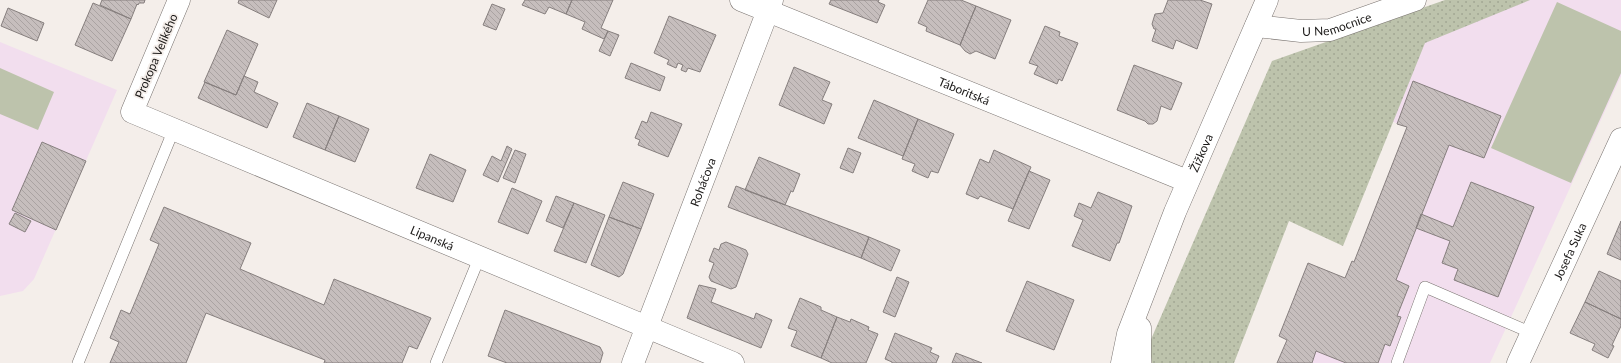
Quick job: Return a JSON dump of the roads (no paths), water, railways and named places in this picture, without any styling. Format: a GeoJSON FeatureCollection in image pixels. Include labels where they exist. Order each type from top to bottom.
{"type":"FeatureCollection","features":[{"type":"Feature","properties":{"kind":"street","name":"Prokopa Velikého"},"geometry":{"type":"LineString","coordinates":[[132,112],[179,0]]}},
{"type":"Feature","properties":{"kind":"street","name":"Táboritská"},"geometry":{"type":"LineString","coordinates":[[741,0],[770,6],[1187,181]]}},
{"type":"Feature","properties":{"kind":"street","name":"Žižkova"},"geometry":{"type":"LineString","coordinates":[[1122,363],[1128,334],[1187,181],[1267,0]]}},
{"type":"Feature","properties":{"kind":"street","name":"U Nemocnice"},"geometry":{"type":"LineString","coordinates":[[1256,26],[1301,31],[1330,30],[1415,0]]}},
{"type":"Feature","properties":{"kind":"street","name":"Roháčova"},"geometry":{"type":"LineString","coordinates":[[633,363],[770,6]]}},
{"type":"Feature","properties":{"kind":"street","name":"Lipanská"},"geometry":{"type":"LineString","coordinates":[[132,112],[480,256],[733,363]]}},
{"type":"Feature","properties":{"kind":"street","name":"Josefa Suka"},"geometry":{"type":"LineString","coordinates":[[1518,363],[1615,167],[1621,139]]}},
{"type":"Feature","properties":{"kind":"street","name":"Žižkova"},"geometry":{"type":"LineString","coordinates":[[1138,307],[1140,363]]}},
{"type":"Feature","properties":{"kind":"lane"},"geometry":{"type":"LineString","coordinates":[[78,363],[174,129]]}},
{"type":"Feature","properties":{"kind":"lane"},"geometry":{"type":"LineString","coordinates":[[436,363],[480,256]]}},
{"type":"Feature","properties":{"kind":"lane"},"geometry":{"type":"LineString","coordinates":[[1397,363],[1425,287],[1532,333]]}}]}
